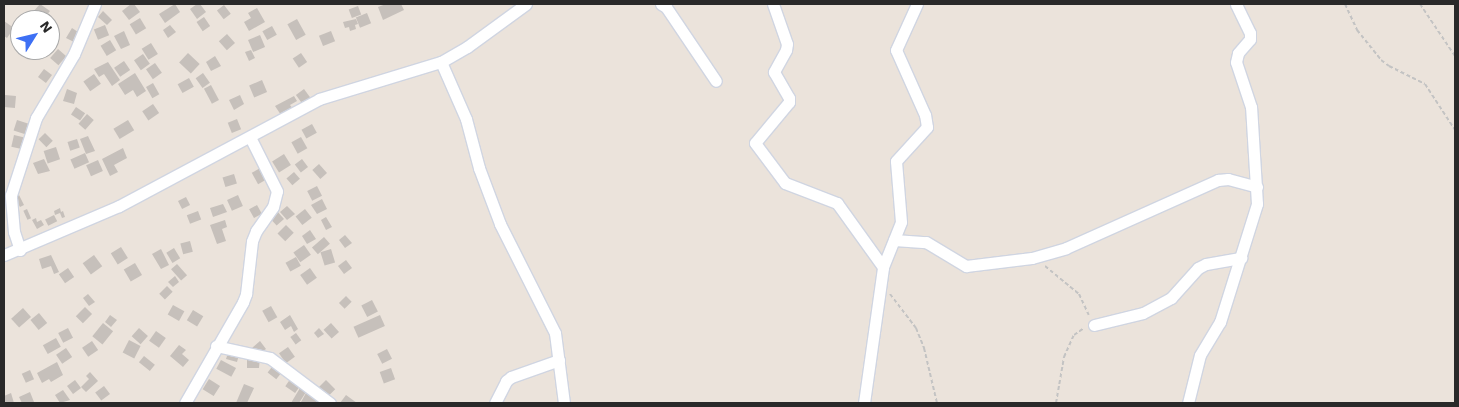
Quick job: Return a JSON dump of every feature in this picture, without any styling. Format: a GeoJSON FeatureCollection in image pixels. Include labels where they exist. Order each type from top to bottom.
{"type":"FeatureCollection","features":[{"type":"Feature","properties":{"kind":"street"},"geometry":{"type":"LineString","coordinates":[[20,250],[14,232],[11,195],[36,118],[74,54],[95,4]]}},
{"type":"Feature","properties":{"kind":"street"},"geometry":{"type":"LineString","coordinates":[[508,4],[510,16]]}},
{"type":"Feature","properties":{"kind":"street"},"geometry":{"type":"LineString","coordinates":[[4,255],[20,250],[119,206],[334,93],[441,62],[467,47],[526,4]]}},
{"type":"Feature","properties":{"kind":"street"},"geometry":{"type":"LineString","coordinates":[[660,4],[666,7],[716,81]]}},
{"type":"Feature","properties":{"kind":"street"},"geometry":{"type":"LineString","coordinates":[[773,4],[787,44],[786,50],[774,72],[789,102],[755,143],[785,183],[837,203],[883,268]]}},
{"type":"Feature","properties":{"kind":"street"},"geometry":{"type":"LineString","coordinates":[[864,403],[883,268],[901,222],[896,160],[927,127],[925,115],[896,50],[917,4]]}},
{"type":"Feature","properties":{"kind":"street"},"geometry":{"type":"LineString","coordinates":[[1188,403],[1200,355],[1220,322],[1256,214],[1257,187],[1250,107],[1236,62],[1238,53],[1250,39],[1250,33],[1236,4]]}},
{"type":"Feature","properties":{"kind":"street"},"geometry":{"type":"LineString","coordinates":[[441,62],[466,119],[479,168],[500,224],[555,333],[564,403]]}},
{"type":"Feature","properties":{"kind":"street"},"geometry":{"type":"LineString","coordinates":[[185,403],[216,346],[243,302],[246,294],[252,241],[256,231],[273,207],[277,191],[250,136]]}},
{"type":"Feature","properties":{"kind":"street"},"geometry":{"type":"LineString","coordinates":[[894,240],[926,242],[966,266],[1032,258],[1066,248],[1218,180],[1228,179],[1257,187]]}},
{"type":"Feature","properties":{"kind":"street"},"geometry":{"type":"LineString","coordinates":[[1094,325],[1143,313],[1171,298],[1198,268],[1206,264],[1241,258]]}},
{"type":"Feature","properties":{"kind":"street"},"geometry":{"type":"LineString","coordinates":[[216,346],[270,358],[330,403]]}},
{"type":"Feature","properties":{"kind":"street"},"geometry":{"type":"LineString","coordinates":[[495,403],[506,381],[511,377],[559,360]]}},
{"type":"Feature","properties":{"kind":"path"},"geometry":{"type":"LineString","coordinates":[[1345,4],[1357,30],[1381,60],[1425,84],[1455,130]]}},
{"type":"Feature","properties":{"kind":"path"},"geometry":{"type":"LineString","coordinates":[[1420,4],[1455,56]]}},
{"type":"Feature","properties":{"kind":"path"},"geometry":{"type":"LineString","coordinates":[[1032,258],[1056,274],[1080,294],[1094,325],[1081,329],[1074,335],[1064,357],[1056,403]]}},
{"type":"Feature","properties":{"kind":"path"},"geometry":{"type":"LineString","coordinates":[[881,282],[916,328],[924,348],[937,403]]}},
{"type":"Feature","properties":{"kind":"building"},"geometry":{"type":"Polygon","coordinates":[[[40,4],[49,10],[35,10],[40,4]]]}},
{"type":"Feature","properties":{"kind":"building"},"geometry":{"type":"Polygon","coordinates":[[[131,4],[134,4],[140,12],[129,20],[122,11],[131,4]]]}},
{"type":"Feature","properties":{"kind":"building"},"geometry":{"type":"Polygon","coordinates":[[[175,4],[180,12],[165,23],[159,14],[175,4]]]}},
{"type":"Feature","properties":{"kind":"building"},"geometry":{"type":"Polygon","coordinates":[[[200,4],[206,12],[197,19],[190,9],[200,4]]]}},
{"type":"Feature","properties":{"kind":"building"},"geometry":{"type":"Polygon","coordinates":[[[386,4],[401,4],[404,10],[383,20],[378,7],[386,4]]]}},
{"type":"Feature","properties":{"kind":"building"},"geometry":{"type":"Polygon","coordinates":[[[224,5],[231,14],[224,19],[217,11],[224,5]]]}},
{"type":"Feature","properties":{"kind":"building"},"geometry":{"type":"Polygon","coordinates":[[[358,6],[361,14],[352,18],[349,10],[358,6]]]}},
{"type":"Feature","properties":{"kind":"building"},"geometry":{"type":"Polygon","coordinates":[[[257,8],[265,22],[249,31],[244,22],[251,18],[248,13],[257,8]]]}},
{"type":"Feature","properties":{"kind":"building"},"geometry":{"type":"Polygon","coordinates":[[[103,11],[112,20],[107,25],[98,17],[103,11]]]}},
{"type":"Feature","properties":{"kind":"building"},"geometry":{"type":"Polygon","coordinates":[[[367,13],[371,23],[360,28],[356,17],[367,13]]]}},
{"type":"Feature","properties":{"kind":"building"},"geometry":{"type":"Polygon","coordinates":[[[204,17],[210,26],[203,31],[197,22],[204,17]]]}},
{"type":"Feature","properties":{"kind":"building"},"geometry":{"type":"Polygon","coordinates":[[[140,18],[146,28],[136,34],[130,24],[140,18]]]}},
{"type":"Feature","properties":{"kind":"building"},"geometry":{"type":"Polygon","coordinates":[[[297,19],[306,35],[296,40],[287,24],[297,19]]]}},
{"type":"Feature","properties":{"kind":"building"},"geometry":{"type":"Polygon","coordinates":[[[356,19],[358,24],[355,25],[356,29],[350,31],[349,27],[345,28],[343,22],[356,19]]]}},
{"type":"Feature","properties":{"kind":"building"},"geometry":{"type":"Polygon","coordinates":[[[4,21],[10,25],[10,34],[7,38],[4,36],[4,21]]]}},
{"type":"Feature","properties":{"kind":"building"},"geometry":{"type":"Polygon","coordinates":[[[105,25],[109,35],[98,40],[94,29],[105,25]]]}},
{"type":"Feature","properties":{"kind":"building"},"geometry":{"type":"Polygon","coordinates":[[[170,25],[176,32],[168,38],[163,30],[170,25]]]}},
{"type":"Feature","properties":{"kind":"building"},"geometry":{"type":"Polygon","coordinates":[[[272,26],[277,35],[267,40],[262,31],[272,26]]]}},
{"type":"Feature","properties":{"kind":"building"},"geometry":{"type":"Polygon","coordinates":[[[72,28],[81,34],[76,43],[66,38],[72,28]]]}},
{"type":"Feature","properties":{"kind":"building"},"geometry":{"type":"Polygon","coordinates":[[[124,31],[130,45],[121,49],[114,36],[124,31]]]}},
{"type":"Feature","properties":{"kind":"building"},"geometry":{"type":"Polygon","coordinates":[[[331,31],[335,41],[323,46],[319,36],[331,31]]]}},
{"type":"Feature","properties":{"kind":"building"},"geometry":{"type":"Polygon","coordinates":[[[227,34],[235,43],[227,50],[219,41],[227,34]]]}},
{"type":"Feature","properties":{"kind":"building"},"geometry":{"type":"Polygon","coordinates":[[[260,35],[265,47],[253,52],[248,40],[260,35]]]}},
{"type":"Feature","properties":{"kind":"building"},"geometry":{"type":"Polygon","coordinates":[[[110,40],[116,50],[107,56],[101,46],[110,40]]]}},
{"type":"Feature","properties":{"kind":"building"},"geometry":{"type":"Polygon","coordinates":[[[151,43],[158,54],[149,60],[142,49],[151,43]]]}},
{"type":"Feature","properties":{"kind":"building"},"geometry":{"type":"Polygon","coordinates":[[[251,50],[255,58],[249,61],[245,52],[251,50]]]}},
{"type":"Feature","properties":{"kind":"building"},"geometry":{"type":"Polygon","coordinates":[[[60,51],[66,56],[58,65],[52,60],[60,60],[60,51]]]}},
{"type":"Feature","properties":{"kind":"building"},"geometry":{"type":"Polygon","coordinates":[[[188,53],[200,64],[191,73],[179,63],[188,53]]]}},
{"type":"Feature","properties":{"kind":"building"},"geometry":{"type":"Polygon","coordinates":[[[301,53],[307,62],[299,68],[293,59],[301,53]]]}},
{"type":"Feature","properties":{"kind":"building"},"geometry":{"type":"Polygon","coordinates":[[[143,54],[150,64],[141,70],[134,60],[143,54]]]}},
{"type":"Feature","properties":{"kind":"building"},"geometry":{"type":"Polygon","coordinates":[[[215,56],[221,66],[211,71],[206,62],[215,56]]]}},
{"type":"Feature","properties":{"kind":"building"},"geometry":{"type":"Polygon","coordinates":[[[124,61],[130,70],[120,77],[114,68],[124,61]]]}},
{"type":"Feature","properties":{"kind":"building"},"geometry":{"type":"Polygon","coordinates":[[[108,62],[120,80],[112,86],[104,74],[99,77],[94,69],[108,62]]]}},
{"type":"Feature","properties":{"kind":"building"},"geometry":{"type":"Polygon","coordinates":[[[155,63],[162,73],[153,79],[146,69],[155,63]]]}},
{"type":"Feature","properties":{"kind":"building"},"geometry":{"type":"Polygon","coordinates":[[[44,69],[52,75],[46,83],[38,77],[44,69]]]}},
{"type":"Feature","properties":{"kind":"building"},"geometry":{"type":"Polygon","coordinates":[[[135,73],[146,91],[137,97],[133,90],[125,95],[118,84],[135,73]]]}},
{"type":"Feature","properties":{"kind":"building"},"geometry":{"type":"Polygon","coordinates":[[[203,73],[210,83],[203,88],[196,78],[203,73]]]}},
{"type":"Feature","properties":{"kind":"building"},"geometry":{"type":"Polygon","coordinates":[[[94,74],[101,84],[90,91],[83,81],[94,74]]]}},
{"type":"Feature","properties":{"kind":"building"},"geometry":{"type":"Polygon","coordinates":[[[189,78],[194,87],[182,93],[178,84],[189,78]]]}},
{"type":"Feature","properties":{"kind":"building"},"geometry":{"type":"Polygon","coordinates":[[[262,80],[267,92],[254,97],[249,85],[262,80]]]}},
{"type":"Feature","properties":{"kind":"building"},"geometry":{"type":"Polygon","coordinates":[[[153,83],[159,94],[152,98],[146,87],[153,83]]]}},
{"type":"Feature","properties":{"kind":"building"},"geometry":{"type":"Polygon","coordinates":[[[211,85],[219,100],[212,104],[204,89],[211,85]]]}},
{"type":"Feature","properties":{"kind":"building"},"geometry":{"type":"Polygon","coordinates":[[[67,89],[77,93],[74,104],[63,101],[67,89]]]}},
{"type":"Feature","properties":{"kind":"building"},"geometry":{"type":"Polygon","coordinates":[[[304,89],[312,100],[304,106],[296,95],[304,89]]]}},
{"type":"Feature","properties":{"kind":"building"},"geometry":{"type":"Polygon","coordinates":[[[5,95],[16,96],[15,108],[4,107],[5,95]]]}},
{"type":"Feature","properties":{"kind":"building"},"geometry":{"type":"Polygon","coordinates":[[[240,95],[244,104],[234,110],[229,100],[240,95]]]}},
{"type":"Feature","properties":{"kind":"building"},"geometry":{"type":"Polygon","coordinates":[[[294,96],[297,101],[290,105],[293,109],[281,115],[275,106],[294,96]]]}},
{"type":"Feature","properties":{"kind":"building"},"geometry":{"type":"Polygon","coordinates":[[[153,104],[159,113],[148,120],[142,111],[153,104]]]}},
{"type":"Feature","properties":{"kind":"building"},"geometry":{"type":"Polygon","coordinates":[[[76,107],[85,113],[80,121],[71,114],[76,107]]]}},
{"type":"Feature","properties":{"kind":"building"},"geometry":{"type":"Polygon","coordinates":[[[87,114],[94,120],[85,130],[78,124],[87,114]]]}},
{"type":"Feature","properties":{"kind":"building"},"geometry":{"type":"Polygon","coordinates":[[[237,119],[241,129],[232,133],[228,123],[237,119]]]}},
{"type":"Feature","properties":{"kind":"building"},"geometry":{"type":"Polygon","coordinates":[[[17,120],[29,124],[26,134],[14,130],[17,120]]]}},
{"type":"Feature","properties":{"kind":"building"},"geometry":{"type":"Polygon","coordinates":[[[128,120],[134,130],[120,139],[113,129],[128,120]]]}},
{"type":"Feature","properties":{"kind":"building"},"geometry":{"type":"Polygon","coordinates":[[[312,124],[317,133],[306,139],[302,130],[312,124]]]}},
{"type":"Feature","properties":{"kind":"building"},"geometry":{"type":"Polygon","coordinates":[[[45,133],[53,141],[46,147],[39,139],[45,133]]]}},
{"type":"Feature","properties":{"kind":"building"},"geometry":{"type":"Polygon","coordinates":[[[14,135],[27,138],[24,150],[11,147],[14,135]]]}},
{"type":"Feature","properties":{"kind":"building"},"geometry":{"type":"Polygon","coordinates":[[[88,136],[95,151],[86,154],[80,139],[88,136]]]}},
{"type":"Feature","properties":{"kind":"building"},"geometry":{"type":"Polygon","coordinates":[[[301,137],[307,148],[298,154],[291,142],[301,137]]]}},
{"type":"Feature","properties":{"kind":"building"},"geometry":{"type":"Polygon","coordinates":[[[77,139],[80,148],[70,151],[67,142],[77,139]]]}},
{"type":"Feature","properties":{"kind":"building"},"geometry":{"type":"Polygon","coordinates":[[[56,147],[60,159],[48,163],[44,151],[56,147]]]}},
{"type":"Feature","properties":{"kind":"building"},"geometry":{"type":"Polygon","coordinates":[[[123,148],[127,158],[114,165],[118,172],[110,176],[102,159],[123,148]]]}},
{"type":"Feature","properties":{"kind":"building"},"geometry":{"type":"Polygon","coordinates":[[[85,153],[89,162],[74,169],[70,160],[85,153]]]}},
{"type":"Feature","properties":{"kind":"building"},"geometry":{"type":"Polygon","coordinates":[[[284,154],[291,165],[279,172],[272,161],[284,154]]]}},
{"type":"Feature","properties":{"kind":"building"},"geometry":{"type":"Polygon","coordinates":[[[44,159],[50,171],[38,174],[33,163],[44,159]]]}},
{"type":"Feature","properties":{"kind":"building"},"geometry":{"type":"Polygon","coordinates":[[[302,159],[308,167],[301,172],[295,164],[302,159]]]}},
{"type":"Feature","properties":{"kind":"building"},"geometry":{"type":"Polygon","coordinates":[[[98,160],[103,171],[91,176],[86,165],[98,160]]]}},
{"type":"Feature","properties":{"kind":"building"},"geometry":{"type":"Polygon","coordinates":[[[319,164],[327,173],[320,179],[312,170],[319,164]]]}},
{"type":"Feature","properties":{"kind":"building"},"geometry":{"type":"Polygon","coordinates":[[[264,166],[270,177],[258,184],[252,173],[264,166]]]}},
{"type":"Feature","properties":{"kind":"building"},"geometry":{"type":"Polygon","coordinates":[[[294,172],[300,179],[292,185],[286,179],[294,172]]]}},
{"type":"Feature","properties":{"kind":"building"},"geometry":{"type":"Polygon","coordinates":[[[234,174],[237,184],[225,187],[223,178],[234,174]]]}},
{"type":"Feature","properties":{"kind":"building"},"geometry":{"type":"Polygon","coordinates":[[[317,186],[322,196],[312,201],[307,191],[317,186]]]}},
{"type":"Feature","properties":{"kind":"building"},"geometry":{"type":"Polygon","coordinates":[[[17,191],[24,205],[20,207],[13,194],[17,191]]]}},
{"type":"Feature","properties":{"kind":"building"},"geometry":{"type":"Polygon","coordinates":[[[238,195],[243,206],[232,211],[227,200],[238,195]]]}},
{"type":"Feature","properties":{"kind":"building"},"geometry":{"type":"Polygon","coordinates":[[[186,197],[190,205],[182,209],[178,201],[186,197]]]}},
{"type":"Feature","properties":{"kind":"building"},"geometry":{"type":"Polygon","coordinates":[[[322,199],[327,209],[317,214],[311,205],[322,199]]]}},
{"type":"Feature","properties":{"kind":"building"},"geometry":{"type":"Polygon","coordinates":[[[223,204],[227,212],[213,217],[210,208],[223,204]]]}},
{"type":"Feature","properties":{"kind":"building"},"geometry":{"type":"Polygon","coordinates":[[[257,205],[262,214],[254,218],[249,209],[257,205]]]}},
{"type":"Feature","properties":{"kind":"building"},"geometry":{"type":"Polygon","coordinates":[[[287,206],[295,214],[287,220],[280,212],[287,206]]]}},
{"type":"Feature","properties":{"kind":"building"},"geometry":{"type":"Polygon","coordinates":[[[60,208],[65,217],[62,218],[60,213],[55,215],[54,211],[60,208]]]}},
{"type":"Feature","properties":{"kind":"building"},"geometry":{"type":"Polygon","coordinates":[[[27,209],[31,218],[27,220],[23,211],[27,209]]]}},
{"type":"Feature","properties":{"kind":"building"},"geometry":{"type":"Polygon","coordinates":[[[305,209],[312,218],[302,225],[296,216],[305,209]]]}},
{"type":"Feature","properties":{"kind":"building"},"geometry":{"type":"Polygon","coordinates":[[[276,210],[284,219],[277,226],[269,217],[276,210]]]}},
{"type":"Feature","properties":{"kind":"building"},"geometry":{"type":"Polygon","coordinates":[[[198,211],[201,219],[190,224],[187,215],[198,211]]]}},
{"type":"Feature","properties":{"kind":"building"},"geometry":{"type":"Polygon","coordinates":[[[54,215],[57,221],[48,226],[45,220],[54,215]]]}},
{"type":"Feature","properties":{"kind":"building"},"geometry":{"type":"Polygon","coordinates":[[[326,217],[332,227],[326,230],[321,220],[326,217]]]}},
{"type":"Feature","properties":{"kind":"building"},"geometry":{"type":"Polygon","coordinates":[[[36,218],[37,222],[41,220],[44,225],[37,229],[32,220],[36,218]]]}},
{"type":"Feature","properties":{"kind":"building"},"geometry":{"type":"Polygon","coordinates":[[[225,220],[227,227],[222,229],[226,241],[217,244],[210,225],[225,220]]]}},
{"type":"Feature","properties":{"kind":"building"},"geometry":{"type":"Polygon","coordinates":[[[286,225],[294,233],[285,241],[278,233],[286,225]]]}},
{"type":"Feature","properties":{"kind":"building"},"geometry":{"type":"Polygon","coordinates":[[[310,230],[316,239],[307,244],[302,236],[310,230]]]}},
{"type":"Feature","properties":{"kind":"building"},"geometry":{"type":"Polygon","coordinates":[[[345,235],[352,243],[345,248],[339,240],[345,235]]]}},
{"type":"Feature","properties":{"kind":"building"},"geometry":{"type":"Polygon","coordinates":[[[324,237],[330,244],[318,254],[312,247],[324,237]]]}},
{"type":"Feature","properties":{"kind":"building"},"geometry":{"type":"Polygon","coordinates":[[[190,241],[193,252],[183,254],[180,244],[190,241]]]}},
{"type":"Feature","properties":{"kind":"building"},"geometry":{"type":"Polygon","coordinates":[[[304,245],[311,255],[300,262],[293,252],[304,245]]]}},
{"type":"Feature","properties":{"kind":"building"},"geometry":{"type":"Polygon","coordinates":[[[121,247],[128,258],[118,264],[111,253],[121,247]]]}},
{"type":"Feature","properties":{"kind":"building"},"geometry":{"type":"Polygon","coordinates":[[[174,248],[180,258],[172,263],[166,253],[174,248]]]}},
{"type":"Feature","properties":{"kind":"building"},"geometry":{"type":"Polygon","coordinates":[[[161,249],[169,265],[161,269],[152,254],[161,249]]]}},
{"type":"Feature","properties":{"kind":"building"},"geometry":{"type":"Polygon","coordinates":[[[331,249],[335,262],[325,266],[320,252],[331,249]]]}},
{"type":"Feature","properties":{"kind":"building"},"geometry":{"type":"Polygon","coordinates":[[[51,255],[59,272],[54,274],[51,266],[42,269],[39,259],[51,255]]]}},
{"type":"Feature","properties":{"kind":"building"},"geometry":{"type":"Polygon","coordinates":[[[94,255],[102,266],[91,275],[83,263],[94,255]]]}},
{"type":"Feature","properties":{"kind":"building"},"geometry":{"type":"Polygon","coordinates":[[[296,257],[301,266],[290,272],[286,263],[296,257]]]}},
{"type":"Feature","properties":{"kind":"building"},"geometry":{"type":"Polygon","coordinates":[[[346,260],[352,268],[344,274],[338,266],[346,260]]]}},
{"type":"Feature","properties":{"kind":"building"},"geometry":{"type":"Polygon","coordinates":[[[135,263],[142,275],[131,282],[124,270],[135,263]]]}},
{"type":"Feature","properties":{"kind":"building"},"geometry":{"type":"Polygon","coordinates":[[[177,264],[187,275],[181,281],[171,269],[177,264]]]}},
{"type":"Feature","properties":{"kind":"building"},"geometry":{"type":"Polygon","coordinates":[[[68,268],[74,277],[65,283],[59,274],[68,268]]]}},
{"type":"Feature","properties":{"kind":"building"},"geometry":{"type":"Polygon","coordinates":[[[310,268],[317,278],[307,285],[300,275],[310,268]]]}},
{"type":"Feature","properties":{"kind":"building"},"geometry":{"type":"Polygon","coordinates":[[[175,276],[179,282],[173,287],[168,282],[175,276]]]}},
{"type":"Feature","properties":{"kind":"building"},"geometry":{"type":"Polygon","coordinates":[[[167,286],[173,292],[165,299],[159,294],[167,286]]]}},
{"type":"Feature","properties":{"kind":"building"},"geometry":{"type":"Polygon","coordinates":[[[88,294],[95,302],[89,306],[83,298],[88,294]]]}},
{"type":"Feature","properties":{"kind":"building"},"geometry":{"type":"Polygon","coordinates":[[[346,296],[352,302],[345,309],[339,303],[346,296]]]}},
{"type":"Feature","properties":{"kind":"building"},"geometry":{"type":"Polygon","coordinates":[[[372,300],[378,312],[367,317],[361,305],[372,300]]]}},
{"type":"Feature","properties":{"kind":"building"},"geometry":{"type":"Polygon","coordinates":[[[173,305],[184,311],[179,321],[168,315],[173,305]]]}},
{"type":"Feature","properties":{"kind":"building"},"geometry":{"type":"Polygon","coordinates":[[[271,306],[277,317],[269,322],[262,311],[271,306]]]}},
{"type":"Feature","properties":{"kind":"building"},"geometry":{"type":"Polygon","coordinates":[[[85,307],[92,314],[83,323],[76,316],[85,307]]]}},
{"type":"Feature","properties":{"kind":"building"},"geometry":{"type":"Polygon","coordinates":[[[23,308],[31,317],[19,328],[11,319],[23,308]]]}},
{"type":"Feature","properties":{"kind":"building"},"geometry":{"type":"Polygon","coordinates":[[[193,310],[203,316],[197,326],[187,320],[193,310]]]}},
{"type":"Feature","properties":{"kind":"building"},"geometry":{"type":"Polygon","coordinates":[[[39,313],[47,323],[39,330],[30,320],[39,313]]]}},
{"type":"Feature","properties":{"kind":"building"},"geometry":{"type":"Polygon","coordinates":[[[110,315],[117,320],[111,327],[105,322],[110,315]]]}},
{"type":"Feature","properties":{"kind":"building"},"geometry":{"type":"Polygon","coordinates":[[[290,315],[298,329],[294,332],[291,326],[285,330],[280,322],[290,315]]]}},
{"type":"Feature","properties":{"kind":"building"},"geometry":{"type":"Polygon","coordinates":[[[380,315],[385,326],[358,338],[354,327],[380,315]]]}},
{"type":"Feature","properties":{"kind":"building"},"geometry":{"type":"Polygon","coordinates":[[[103,323],[113,331],[102,344],[92,336],[103,323]]]}},
{"type":"Feature","properties":{"kind":"building"},"geometry":{"type":"Polygon","coordinates":[[[331,323],[339,332],[332,339],[324,330],[331,323]]]}},
{"type":"Feature","properties":{"kind":"building"},"geometry":{"type":"Polygon","coordinates":[[[68,328],[73,338],[63,343],[58,333],[68,328]]]}},
{"type":"Feature","properties":{"kind":"building"},"geometry":{"type":"Polygon","coordinates":[[[139,328],[148,336],[141,344],[132,336],[139,328]]]}},
{"type":"Feature","properties":{"kind":"building"},"geometry":{"type":"Polygon","coordinates":[[[319,328],[324,334],[318,338],[314,333],[319,328]]]}},
{"type":"Feature","properties":{"kind":"building"},"geometry":{"type":"Polygon","coordinates":[[[156,331],[166,338],[159,348],[149,341],[156,331]]]}},
{"type":"Feature","properties":{"kind":"building"},"geometry":{"type":"Polygon","coordinates":[[[296,333],[301,340],[296,344],[290,337],[296,333]]]}},
{"type":"Feature","properties":{"kind":"building"},"geometry":{"type":"Polygon","coordinates":[[[56,338],[61,347],[48,354],[43,345],[56,338]]]}},
{"type":"Feature","properties":{"kind":"building"},"geometry":{"type":"Polygon","coordinates":[[[129,340],[141,346],[134,358],[123,352],[129,340]]]}},
{"type":"Feature","properties":{"kind":"building"},"geometry":{"type":"Polygon","coordinates":[[[92,341],[98,350],[88,357],[82,348],[92,341]]]}},
{"type":"Feature","properties":{"kind":"building"},"geometry":{"type":"Polygon","coordinates":[[[260,341],[266,349],[257,355],[252,348],[260,341]]]}},
{"type":"Feature","properties":{"kind":"building"},"geometry":{"type":"Polygon","coordinates":[[[179,345],[186,350],[182,354],[189,360],[183,367],[170,356],[179,345]]]}},
{"type":"Feature","properties":{"kind":"building"},"geometry":{"type":"Polygon","coordinates":[[[230,347],[240,351],[237,362],[226,359],[230,347]]]}},
{"type":"Feature","properties":{"kind":"building"},"geometry":{"type":"Polygon","coordinates":[[[288,347],[295,357],[286,363],[279,353],[288,347]]]}},
{"type":"Feature","properties":{"kind":"building"},"geometry":{"type":"Polygon","coordinates":[[[66,348],[72,357],[62,364],[56,355],[66,348]]]}},
{"type":"Feature","properties":{"kind":"building"},"geometry":{"type":"Polygon","coordinates":[[[387,349],[392,359],[382,364],[377,354],[387,349]]]}},
{"type":"Feature","properties":{"kind":"building"},"geometry":{"type":"Polygon","coordinates":[[[144,356],[155,365],[150,371],[139,362],[144,356]]]}},
{"type":"Feature","properties":{"kind":"building"},"geometry":{"type":"Polygon","coordinates":[[[247,356],[260,357],[259,368],[247,368],[247,356]]]}},
{"type":"Feature","properties":{"kind":"building"},"geometry":{"type":"Polygon","coordinates":[[[221,360],[236,368],[231,377],[216,369],[221,360]]]}},
{"type":"Feature","properties":{"kind":"building"},"geometry":{"type":"Polygon","coordinates":[[[57,362],[63,375],[51,382],[49,379],[42,383],[37,373],[57,362]]]}},
{"type":"Feature","properties":{"kind":"building"},"geometry":{"type":"Polygon","coordinates":[[[275,363],[284,370],[276,379],[268,372],[275,363]]]}},
{"type":"Feature","properties":{"kind":"building"},"geometry":{"type":"Polygon","coordinates":[[[391,368],[395,379],[384,383],[380,372],[391,368]]]}},
{"type":"Feature","properties":{"kind":"building"},"geometry":{"type":"Polygon","coordinates":[[[30,370],[34,379],[26,383],[22,374],[30,370]]]}},
{"type":"Feature","properties":{"kind":"building"},"geometry":{"type":"Polygon","coordinates":[[[90,372],[98,381],[86,392],[81,387],[89,379],[86,376],[90,372]]]}},
{"type":"Feature","properties":{"kind":"building"},"geometry":{"type":"Polygon","coordinates":[[[291,378],[301,385],[295,393],[285,386],[291,378]]]}},
{"type":"Feature","properties":{"kind":"building"},"geometry":{"type":"Polygon","coordinates":[[[209,379],[220,386],[214,396],[203,389],[209,379]]]}},
{"type":"Feature","properties":{"kind":"building"},"geometry":{"type":"Polygon","coordinates":[[[75,380],[81,388],[73,394],[67,386],[75,380]]]}},
{"type":"Feature","properties":{"kind":"building"},"geometry":{"type":"Polygon","coordinates":[[[326,380],[335,389],[327,397],[318,388],[326,380]]]}},
{"type":"Feature","properties":{"kind":"building"},"geometry":{"type":"Polygon","coordinates":[[[244,384],[254,388],[247,403],[236,403],[244,384]]]}},
{"type":"Feature","properties":{"kind":"building"},"geometry":{"type":"Polygon","coordinates":[[[104,386],[110,394],[101,401],[95,393],[104,386]]]}},
{"type":"Feature","properties":{"kind":"building"},"geometry":{"type":"Polygon","coordinates":[[[300,388],[306,392],[299,403],[291,403],[300,388]]]}},
{"type":"Feature","properties":{"kind":"building"},"geometry":{"type":"Polygon","coordinates":[[[63,390],[70,400],[60,403],[55,395],[63,390]]]}},
{"type":"Feature","properties":{"kind":"building"},"geometry":{"type":"Polygon","coordinates":[[[30,392],[34,402],[22,403],[19,397],[30,392]]]}},
{"type":"Feature","properties":{"kind":"building"},"geometry":{"type":"Polygon","coordinates":[[[11,393],[14,403],[4,403],[4,396],[11,393]]]}},
{"type":"Feature","properties":{"kind":"building"},"geometry":{"type":"Polygon","coordinates":[[[306,393],[318,400],[316,403],[301,402],[306,393]]]}},
{"type":"Feature","properties":{"kind":"building"},"geometry":{"type":"Polygon","coordinates":[[[346,395],[357,403],[340,403],[346,395]]]}}]}
